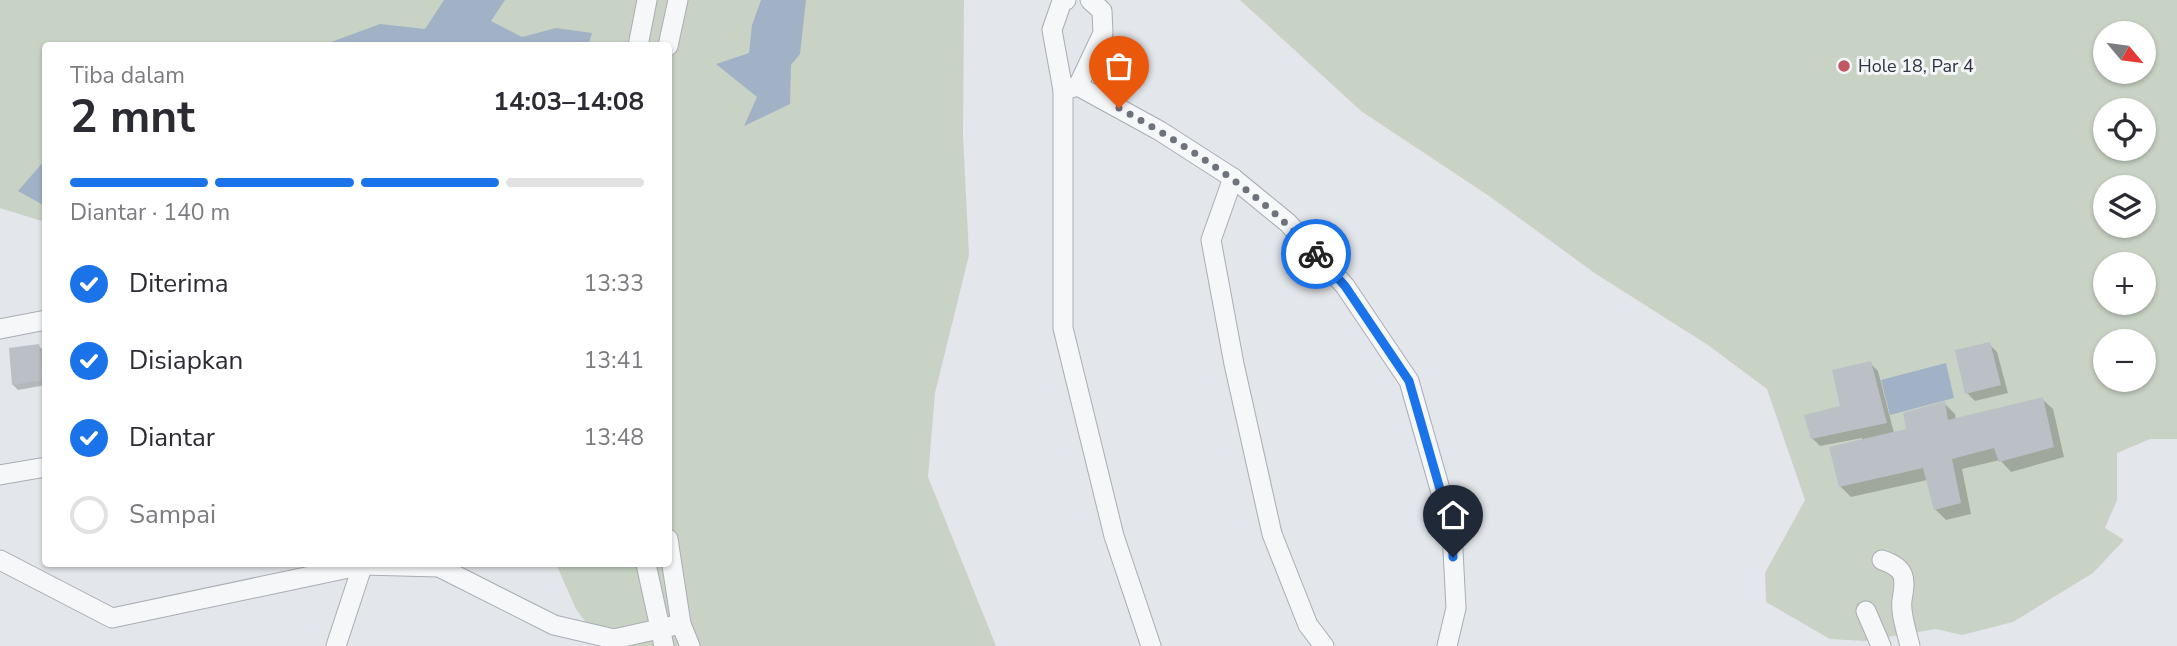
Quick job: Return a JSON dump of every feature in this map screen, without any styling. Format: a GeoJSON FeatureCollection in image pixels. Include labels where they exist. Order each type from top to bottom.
{"type":"FeatureCollection","features":[{"type":"Feature","properties":{"kind":"street"},"geometry":{"type":"LineString","coordinates":[[640,42],[647,0]]}},
{"type":"Feature","properties":{"kind":"street"},"geometry":{"type":"LineString","coordinates":[[669,42],[678,0]]}},
{"type":"Feature","properties":{"kind":"street"},"geometry":{"type":"LineString","coordinates":[[1066,0],[1062,1],[1052,30],[1071,88],[1063,328],[1114,536],[1151,646]]}},
{"type":"Feature","properties":{"kind":"street"},"geometry":{"type":"LineString","coordinates":[[1071,88],[1103,33],[1102,11],[1090,0]]}},
{"type":"Feature","properties":{"kind":"street"},"geometry":{"type":"LineString","coordinates":[[1071,88],[1160,131],[1233,178],[1287,223],[1345,286],[1409,381],[1452,531],[1456,608],[1447,646]]}},
{"type":"Feature","properties":{"kind":"street"},"geometry":{"type":"LineString","coordinates":[[1233,178],[1211,240],[1234,364],[1272,534],[1308,625],[1324,646]]}},
{"type":"Feature","properties":{"kind":"street"},"geometry":{"type":"LineString","coordinates":[[0,328],[42,321]]}},
{"type":"Feature","properties":{"kind":"street"},"geometry":{"type":"LineString","coordinates":[[0,475],[42,468]]}},
{"type":"Feature","properties":{"kind":"street"},"geometry":{"type":"LineString","coordinates":[[0,560],[112,618],[349,567]]}},
{"type":"Feature","properties":{"kind":"street"},"geometry":{"type":"LineString","coordinates":[[1882,560],[1898,568],[1903,575],[1905,593],[1902,601],[1910,646]]}},
{"type":"Feature","properties":{"kind":"street"},"geometry":{"type":"LineString","coordinates":[[672,565],[681,624],[690,646]]}},
{"type":"Feature","properties":{"kind":"street"},"geometry":{"type":"LineString","coordinates":[[336,646],[362,567]]}},
{"type":"Feature","properties":{"kind":"street"},"geometry":{"type":"LineString","coordinates":[[439,567],[554,625],[614,639],[662,638],[681,624]]}},
{"type":"Feature","properties":{"kind":"street"},"geometry":{"type":"LineString","coordinates":[[647,567],[662,638]]}},
{"type":"Feature","properties":{"kind":"street"},"geometry":{"type":"LineString","coordinates":[[1866,611],[1881,646]]}},
{"type":"Feature","properties":{"kind":"green space"},"geometry":{"type":"Polygon","coordinates":[[[0,0],[964,0],[963,136],[969,255],[935,393],[928,477],[996,646],[603,646],[576,609],[557,567],[672,567],[672,42],[42,42],[42,221],[0,208],[0,0]]]}},
{"type":"Feature","properties":{"kind":"green space"},"geometry":{"type":"Polygon","coordinates":[[[1240,0],[2177,0],[2177,439],[2150,439],[2117,453],[2117,500],[2105,528],[2124,540],[2093,573],[2013,622],[1962,635],[1936,629],[1864,641],[1830,639],[1766,602],[1765,573],[1805,500],[1767,389],[1708,345],[1596,274],[1489,196],[1361,111],[1240,0]]]}},
{"type":"Feature","properties":{"kind":"water"},"geometry":{"type":"Polygon","coordinates":[[[444,0],[505,0],[491,21],[522,37],[556,28],[592,33],[589,42],[331,42],[380,24],[425,29],[444,0]]]}},
{"type":"Feature","properties":{"kind":"water"},"geometry":{"type":"Polygon","coordinates":[[[761,0],[806,0],[800,54],[791,65],[790,104],[744,126],[757,97],[716,64],[749,53],[752,25],[761,0]]]}},
{"type":"Feature","properties":{"kind":"water"},"geometry":{"type":"Polygon","coordinates":[[[42,163],[42,204],[18,191],[42,163]]]}},
{"type":"Feature","properties":{"kind":"water"},"geometry":{"type":"Polygon","coordinates":[[[1946,363],[1954,398],[1890,415],[1881,380],[1946,363]]]}},
{"type":"Feature","properties":{"kind":"building"},"geometry":{"type":"Polygon","coordinates":[[[1990,342],[2001,385],[1965,394],[1955,350],[1990,342]]]}},
{"type":"Feature","properties":{"kind":"building"},"geometry":{"type":"Polygon","coordinates":[[[39,344],[42,380],[12,385],[9,348],[39,344]]]}},
{"type":"Feature","properties":{"kind":"building"},"geometry":{"type":"Polygon","coordinates":[[[1871,361],[1887,423],[1811,439],[1804,415],[1840,406],[1832,370],[1871,361]]]}},
{"type":"Feature","properties":{"kind":"building"},"geometry":{"type":"Polygon","coordinates":[[[2043,397],[2054,447],[1999,462],[1994,448],[1952,459],[1961,503],[1934,510],[1923,468],[1839,487],[1829,447],[1906,429],[1903,413],[1945,401],[1948,420],[2043,397]]]}},
{"type":"Feature","properties":{"kind":"way so far"},"geometry":{"type":"LineString","coordinates":[[1119,108],[1233,178],[1287,223],[1316,254]]}},
{"type":"Feature","properties":{"kind":"place","name":"Hole 18, Par 4"},"geometry":{"type":"Point","coordinates":[1844,66]}},
{"type":"Feature","properties":{"kind":"route"},"geometry":{"type":"LineString","coordinates":[[1316,254],[1345,286],[1409,381],[1452,531],[1453,557]]}}]}
